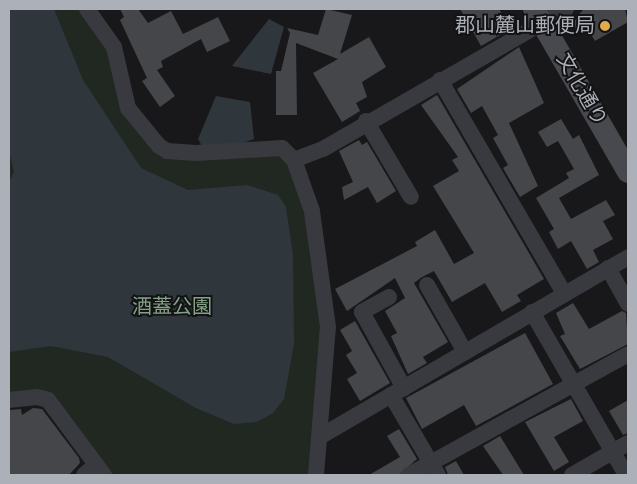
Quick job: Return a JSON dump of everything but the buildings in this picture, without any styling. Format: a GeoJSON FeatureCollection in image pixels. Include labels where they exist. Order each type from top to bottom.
{"type":"FeatureCollection","features":[{"type":"Feature","properties":{"kind":"street"},"geometry":{"type":"LineString","coordinates":[[87,9],[114,47],[128,108],[158,146],[167,151],[196,154],[282,148],[294,160],[312,210],[323,265],[328,327],[321,436],[316,475]]}},
{"type":"Feature","properties":{"kind":"street"},"geometry":{"type":"LineString","coordinates":[[294,160],[323,149],[366,121],[440,80],[538,16],[566,9]]}},
{"type":"Feature","properties":{"kind":"street","name":"文化通り"},"geometry":{"type":"LineString","coordinates":[[538,16],[628,172]]}},
{"type":"Feature","properties":{"kind":"street"},"geometry":{"type":"LineString","coordinates":[[440,80],[564,293]]}},
{"type":"Feature","properties":{"kind":"street"},"geometry":{"type":"LineString","coordinates":[[366,121],[411,197]]}},
{"type":"Feature","properties":{"kind":"street"},"geometry":{"type":"LineString","coordinates":[[321,436],[628,257]]}},
{"type":"Feature","properties":{"kind":"street"},"geometry":{"type":"LineString","coordinates":[[608,268],[628,304]]}},
{"type":"Feature","properties":{"kind":"street"},"geometry":{"type":"LineString","coordinates":[[427,285],[465,352]]}},
{"type":"Feature","properties":{"kind":"street"},"geometry":{"type":"LineString","coordinates":[[389,297],[362,312],[434,469]]}},
{"type":"Feature","properties":{"kind":"street"},"geometry":{"type":"LineString","coordinates":[[532,312],[626,475]]}},
{"type":"Feature","properties":{"kind":"street"},"geometry":{"type":"LineString","coordinates":[[409,475],[434,469],[574,384],[628,354]]}},
{"type":"Feature","properties":{"kind":"street"},"geometry":{"type":"LineString","coordinates":[[9,400],[37,396],[48,400],[95,472]]}},
{"type":"Feature","properties":{"kind":"street"},"geometry":{"type":"LineString","coordinates":[[572,475],[628,444]]}},
{"type":"Feature","properties":{"kind":"green space","name":"酒蓋公園"},"geometry":{"type":"Polygon","coordinates":[[[9,9],[80,9],[105,42],[135,129],[162,158],[278,156],[290,166],[305,205],[322,334],[309,475],[114,475],[55,399],[9,393],[9,9]]]}},
{"type":"Feature","properties":{"kind":"shaded area","name":"酒蓋公園"},"geometry":{"type":"Polygon","coordinates":[[[9,9],[54,9],[83,80],[141,168],[188,190],[247,185],[278,195],[286,207],[293,255],[294,344],[284,399],[273,413],[257,422],[234,424],[196,408],[108,357],[51,346],[9,352],[9,182],[14,172],[9,151],[9,9]]]}},
{"type":"Feature","properties":{"kind":"shaded area"},"geometry":{"type":"Polygon","coordinates":[[[269,19],[284,27],[271,74],[232,66],[269,19]]]}},
{"type":"Feature","properties":{"kind":"shaded area"},"geometry":{"type":"Polygon","coordinates":[[[216,96],[250,102],[254,139],[237,145],[202,146],[198,139],[216,96]]]}},
{"type":"Feature","properties":{"kind":"place","name":"郡山麓山郵便局"},"geometry":{"type":"Point","coordinates":[605,26]}}]}
